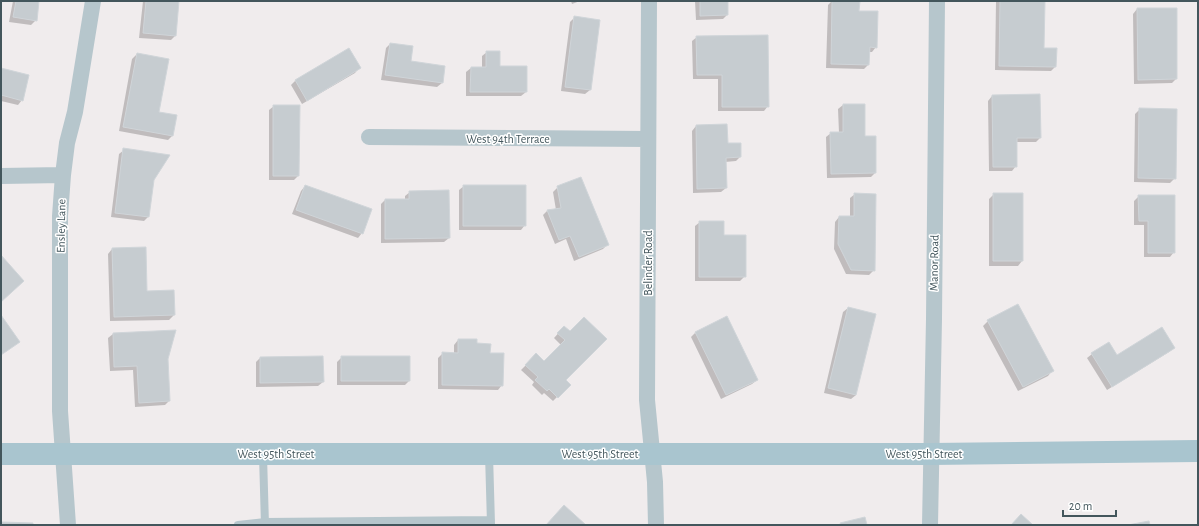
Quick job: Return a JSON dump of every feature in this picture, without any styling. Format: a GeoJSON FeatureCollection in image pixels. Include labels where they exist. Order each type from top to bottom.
{"type":"FeatureCollection","features":[{"type":"Feature","properties":{"kind":"main road","name":"West 95th Street"},"geometry":{"type":"LineString","coordinates":[[1,454],[931,454],[1198,452]]}},
{"type":"Feature","properties":{"kind":"street","name":"Ensley Lane"},"geometry":{"type":"LineString","coordinates":[[68,525],[60,411],[60,216],[67,143],[76,112],[93,1]]}},
{"type":"Feature","properties":{"kind":"street","name":"Belinder Road"},"geometry":{"type":"LineString","coordinates":[[649,1],[647,400],[656,486],[656,525]]}},
{"type":"Feature","properties":{"kind":"street","name":"Manor Road"},"geometry":{"type":"LineString","coordinates":[[930,525],[937,1]]}},
{"type":"Feature","properties":{"kind":"street","name":"West 94th Terrace"},"geometry":{"type":"LineString","coordinates":[[369,138],[648,139]]}},
{"type":"Feature","properties":{"kind":"street"},"geometry":{"type":"LineString","coordinates":[[1,176],[63,175]]}},
{"type":"Feature","properties":{"kind":"lane"},"geometry":{"type":"LineString","coordinates":[[263,454],[265,524]]}},
{"type":"Feature","properties":{"kind":"lane"},"geometry":{"type":"LineString","coordinates":[[238,525],[490,523],[489,454]]}},
{"type":"Feature","properties":{"kind":"building"},"geometry":{"type":"Polygon","coordinates":[[[16,1],[39,1],[37,21],[13,17],[16,1]]]}},
{"type":"Feature","properties":{"kind":"building"},"geometry":{"type":"Polygon","coordinates":[[[146,1],[179,1],[176,36],[143,33],[146,1]]]}},
{"type":"Feature","properties":{"kind":"building"},"geometry":{"type":"Polygon","coordinates":[[[700,1],[728,1],[728,15],[700,16],[700,1]]]}},
{"type":"Feature","properties":{"kind":"building"},"geometry":{"type":"Polygon","coordinates":[[[832,1],[860,1],[859,11],[878,11],[877,48],[870,47],[869,65],[831,64],[832,1]]]}},
{"type":"Feature","properties":{"kind":"building"},"geometry":{"type":"Polygon","coordinates":[[[1000,1],[1045,1],[1044,48],[1057,48],[1056,67],[999,66],[1000,1]]]}},
{"type":"Feature","properties":{"kind":"building"},"geometry":{"type":"Polygon","coordinates":[[[1137,8],[1177,8],[1177,79],[1138,80],[1137,8]]]}},
{"type":"Feature","properties":{"kind":"building"},"geometry":{"type":"Polygon","coordinates":[[[574,16],[600,20],[591,90],[565,87],[574,16]]]}},
{"type":"Feature","properties":{"kind":"building"},"geometry":{"type":"Polygon","coordinates":[[[768,35],[769,107],[722,107],[722,75],[697,75],[696,36],[768,35]]]}},
{"type":"Feature","properties":{"kind":"building"},"geometry":{"type":"Polygon","coordinates":[[[390,43],[413,46],[411,61],[445,66],[443,83],[385,75],[390,43]]]}},
{"type":"Feature","properties":{"kind":"building"},"geometry":{"type":"Polygon","coordinates":[[[349,48],[361,68],[307,101],[295,80],[349,48]]]}},
{"type":"Feature","properties":{"kind":"building"},"geometry":{"type":"Polygon","coordinates":[[[486,51],[500,51],[500,66],[527,66],[527,92],[470,92],[471,67],[486,67],[486,51]]]}},
{"type":"Feature","properties":{"kind":"building"},"geometry":{"type":"Polygon","coordinates":[[[137,53],[169,59],[159,112],[177,115],[173,136],[123,127],[137,53]]]}},
{"type":"Feature","properties":{"kind":"building"},"geometry":{"type":"Polygon","coordinates":[[[1,68],[29,75],[23,101],[1,95],[1,68]]]}},
{"type":"Feature","properties":{"kind":"building"},"geometry":{"type":"Polygon","coordinates":[[[1040,94],[1041,138],[1017,138],[1017,167],[993,167],[992,95],[1040,94]]]}},
{"type":"Feature","properties":{"kind":"building"},"geometry":{"type":"Polygon","coordinates":[[[843,104],[865,104],[865,136],[876,136],[876,173],[831,174],[830,132],[843,132],[843,104]]]}},
{"type":"Feature","properties":{"kind":"building"},"geometry":{"type":"Polygon","coordinates":[[[273,105],[300,105],[299,176],[273,176],[273,105]]]}},
{"type":"Feature","properties":{"kind":"building"},"geometry":{"type":"Polygon","coordinates":[[[1139,108],[1177,109],[1176,179],[1138,178],[1139,108]]]}},
{"type":"Feature","properties":{"kind":"building"},"geometry":{"type":"Polygon","coordinates":[[[727,124],[728,143],[741,143],[741,157],[726,158],[727,188],[697,189],[696,125],[727,124]]]}},
{"type":"Feature","properties":{"kind":"building"},"geometry":{"type":"Polygon","coordinates":[[[123,148],[170,155],[154,180],[149,217],[115,213],[123,148]]]}},
{"type":"Feature","properties":{"kind":"building"},"geometry":{"type":"Polygon","coordinates":[[[581,177],[609,245],[579,257],[570,236],[559,240],[547,210],[561,208],[557,186],[581,177]]]}},
{"type":"Feature","properties":{"kind":"building"},"geometry":{"type":"Polygon","coordinates":[[[305,185],[372,209],[363,234],[296,210],[305,185]]]}},
{"type":"Feature","properties":{"kind":"building"},"geometry":{"type":"Polygon","coordinates":[[[463,185],[526,185],[526,226],[463,226],[463,185]]]}},
{"type":"Feature","properties":{"kind":"building"},"geometry":{"type":"Polygon","coordinates":[[[449,190],[450,238],[385,239],[385,199],[409,199],[409,191],[449,190]]]}},
{"type":"Feature","properties":{"kind":"building"},"geometry":{"type":"Polygon","coordinates":[[[854,193],[876,194],[875,271],[851,270],[838,244],[839,216],[854,216],[854,193]]]}},
{"type":"Feature","properties":{"kind":"building"},"geometry":{"type":"Polygon","coordinates":[[[993,193],[1023,193],[1023,261],[993,261],[993,193]]]}},
{"type":"Feature","properties":{"kind":"building"},"geometry":{"type":"Polygon","coordinates":[[[1138,195],[1175,195],[1175,253],[1148,253],[1148,221],[1139,221],[1138,195]]]}},
{"type":"Feature","properties":{"kind":"building"},"geometry":{"type":"Polygon","coordinates":[[[699,221],[724,221],[724,235],[746,235],[746,277],[699,277],[699,221]]]}},
{"type":"Feature","properties":{"kind":"building"},"geometry":{"type":"Polygon","coordinates":[[[146,247],[147,291],[174,290],[175,315],[114,317],[112,248],[146,247]]]}},
{"type":"Feature","properties":{"kind":"building"},"geometry":{"type":"Polygon","coordinates":[[[1,255],[24,281],[1,302],[1,255]]]}},
{"type":"Feature","properties":{"kind":"building"},"geometry":{"type":"Polygon","coordinates":[[[1018,304],[1054,371],[1023,387],[987,320],[1018,304]]]}},
{"type":"Feature","properties":{"kind":"building"},"geometry":{"type":"Polygon","coordinates":[[[848,307],[876,314],[856,395],[828,388],[848,307]]]}},
{"type":"Feature","properties":{"kind":"building"},"geometry":{"type":"Polygon","coordinates":[[[1,315],[20,342],[1,355],[1,315]]]}},
{"type":"Feature","properties":{"kind":"building"},"geometry":{"type":"Polygon","coordinates":[[[727,316],[758,380],[726,395],[695,332],[727,316]]]}},
{"type":"Feature","properties":{"kind":"building"},"geometry":{"type":"Polygon","coordinates":[[[584,317],[607,339],[566,380],[571,385],[558,398],[549,389],[547,391],[535,380],[538,377],[525,365],[536,353],[544,361],[565,340],[557,333],[564,326],[570,331],[584,317]]]}},
{"type":"Feature","properties":{"kind":"building"},"geometry":{"type":"Polygon","coordinates":[[[1162,327],[1175,348],[1112,387],[1091,353],[1109,342],[1117,355],[1162,327]]]}},
{"type":"Feature","properties":{"kind":"building"},"geometry":{"type":"Polygon","coordinates":[[[176,330],[168,359],[170,401],[139,403],[137,366],[114,367],[113,333],[176,330]]]}},
{"type":"Feature","properties":{"kind":"building"},"geometry":{"type":"Polygon","coordinates":[[[458,339],[477,339],[477,343],[491,344],[490,353],[504,353],[503,386],[442,385],[442,352],[458,353],[458,339]]]}},
{"type":"Feature","properties":{"kind":"building"},"geometry":{"type":"Polygon","coordinates":[[[323,356],[324,382],[260,383],[260,357],[323,356]]]}},
{"type":"Feature","properties":{"kind":"building"},"geometry":{"type":"Polygon","coordinates":[[[341,356],[410,356],[410,381],[341,381],[341,356]]]}},
{"type":"Feature","properties":{"kind":"building"},"geometry":{"type":"Polygon","coordinates":[[[564,505],[586,525],[546,525],[564,505]]]}},
{"type":"Feature","properties":{"kind":"building"},"geometry":{"type":"Polygon","coordinates":[[[1021,514],[1033,525],[1011,525],[1021,514]]]}},
{"type":"Feature","properties":{"kind":"building"},"geometry":{"type":"Polygon","coordinates":[[[865,517],[867,525],[841,525],[840,523],[865,517]]]}},
{"type":"Feature","properties":{"kind":"building"},"geometry":{"type":"Polygon","coordinates":[[[1149,521],[1150,525],[1128,525],[1149,521]]]}},
{"type":"Feature","properties":{"kind":"building"},"geometry":{"type":"Polygon","coordinates":[[[1,522],[33,523],[33,525],[1,525],[1,522]]]}}]}
